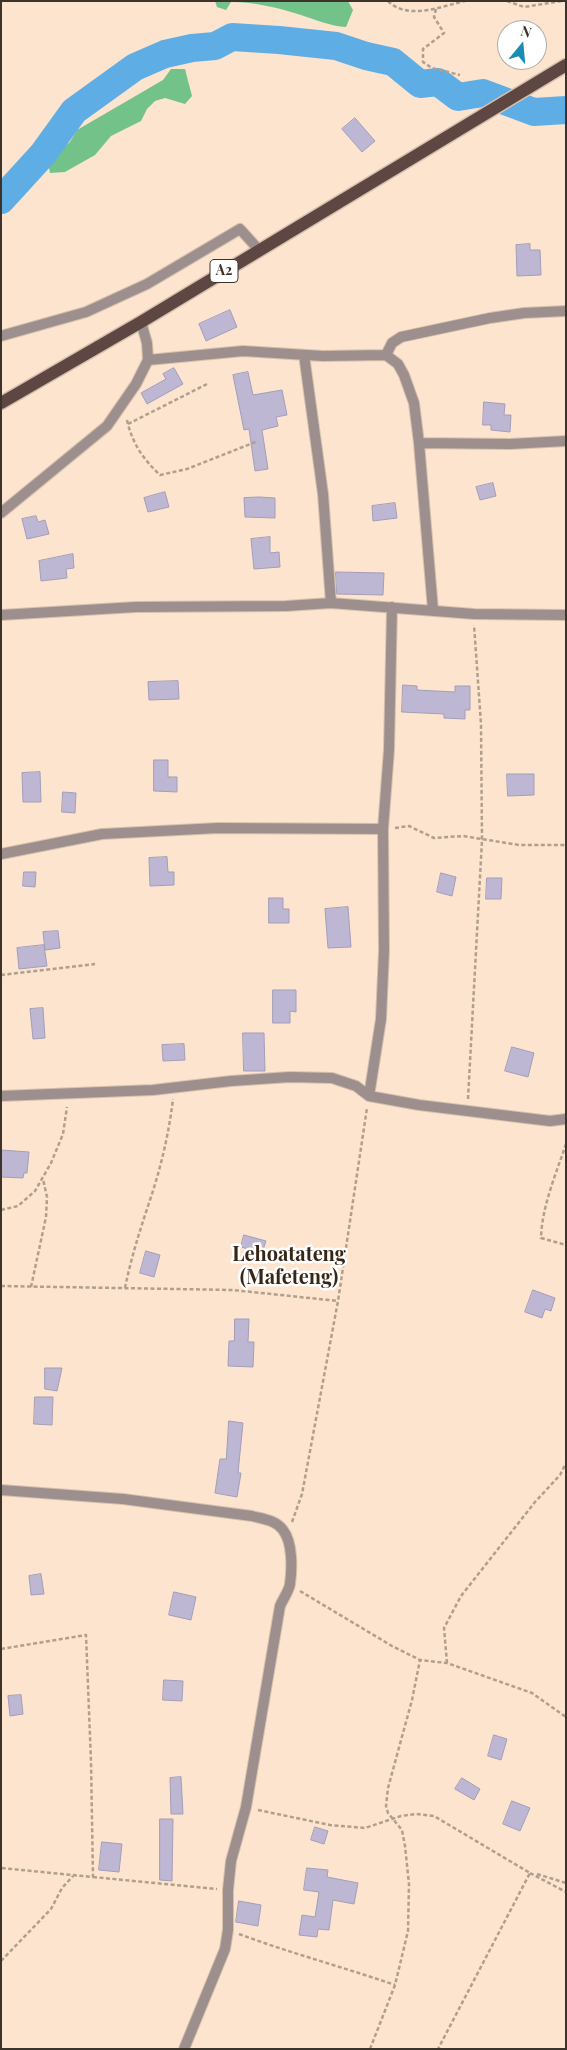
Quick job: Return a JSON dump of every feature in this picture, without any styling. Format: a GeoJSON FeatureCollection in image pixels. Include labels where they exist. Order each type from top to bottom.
{"type":"FeatureCollection","features":[{"type":"Feature","properties":{"kind":"main road","name":"A2"},"geometry":{"type":"LineString","coordinates":[[1,403],[141,322],[566,65]]}},
{"type":"Feature","properties":{"kind":"street"},"geometry":{"type":"LineString","coordinates":[[1,336],[86,312],[146,284],[240,229],[259,250]]}},
{"type":"Feature","properties":{"kind":"street"},"geometry":{"type":"LineString","coordinates":[[386,356],[392,343],[401,337],[490,318],[524,313],[566,312]]}},
{"type":"Feature","properties":{"kind":"street"},"geometry":{"type":"LineString","coordinates":[[1,513],[107,426],[136,384],[148,360],[147,343],[141,322]]}},
{"type":"Feature","properties":{"kind":"street"},"geometry":{"type":"LineString","coordinates":[[148,360],[243,350],[351,357],[386,356],[398,364],[414,403],[419,443],[432,610]]}},
{"type":"Feature","properties":{"kind":"street"},"geometry":{"type":"LineString","coordinates":[[304,355],[323,494],[331,603]]}},
{"type":"Feature","properties":{"kind":"street"},"geometry":{"type":"LineString","coordinates":[[419,443],[510,444],[566,441]]}},
{"type":"Feature","properties":{"kind":"street"},"geometry":{"type":"LineString","coordinates":[[1,615],[136,607],[286,606],[331,603],[474,614],[566,615]]}},
{"type":"Feature","properties":{"kind":"street"},"geometry":{"type":"LineString","coordinates":[[369,1096],[381,1019],[384,951],[383,829],[389,750],[392,607]]}},
{"type":"Feature","properties":{"kind":"street"},"geometry":{"type":"LineString","coordinates":[[1,854],[102,834],[218,828],[383,829]]}},
{"type":"Feature","properties":{"kind":"street"},"geometry":{"type":"LineString","coordinates":[[1,1096],[153,1090],[231,1081],[280,1078],[332,1078],[356,1086],[369,1096],[419,1105],[550,1122],[566,1119]]}},
{"type":"Feature","properties":{"kind":"street"},"geometry":{"type":"LineString","coordinates":[[1,1490],[167,1504],[272,1520],[283,1529],[290,1554],[290,1586],[280,1606],[246,1807],[231,1861],[228,1890],[228,1930],[225,1949],[220,1966],[184,2049]]}},
{"type":"Feature","properties":{"kind":"path"},"geometry":{"type":"LineString","coordinates":[[388,1],[392,6],[411,11],[436,9],[465,1]]}},
{"type":"Feature","properties":{"kind":"path"},"geometry":{"type":"LineString","coordinates":[[507,1],[524,8],[562,1]]}},
{"type":"Feature","properties":{"kind":"path"},"geometry":{"type":"LineString","coordinates":[[436,9],[434,18],[444,33],[423,49],[423,62],[432,68],[460,75]]}},
{"type":"Feature","properties":{"kind":"path"},"geometry":{"type":"LineString","coordinates":[[128,424],[209,383]]}},
{"type":"Feature","properties":{"kind":"path"},"geometry":{"type":"LineString","coordinates":[[124,402],[132,440],[146,462],[160,475],[187,469],[258,441]]}},
{"type":"Feature","properties":{"kind":"path"},"geometry":{"type":"LineString","coordinates":[[467,1110],[482,840],[481,724],[474,614]]}},
{"type":"Feature","properties":{"kind":"path"},"geometry":{"type":"LineString","coordinates":[[383,829],[409,826],[434,838],[463,836],[519,846],[566,845]]}},
{"type":"Feature","properties":{"kind":"path"},"geometry":{"type":"LineString","coordinates":[[1,975],[95,964]]}},
{"type":"Feature","properties":{"kind":"path"},"geometry":{"type":"LineString","coordinates":[[125,1288],[130,1260],[151,1199],[168,1134],[175,1088]]}},
{"type":"Feature","properties":{"kind":"path"},"geometry":{"type":"LineString","coordinates":[[1,1210],[18,1206],[35,1191],[51,1163],[63,1134],[69,1093]]}},
{"type":"Feature","properties":{"kind":"path"},"geometry":{"type":"LineString","coordinates":[[283,1529],[293,1522],[302,1494],[338,1301],[369,1096]]}},
{"type":"Feature","properties":{"kind":"path"},"geometry":{"type":"LineString","coordinates":[[566,1144],[550,1191],[540,1238],[566,1245]]}},
{"type":"Feature","properties":{"kind":"path"},"geometry":{"type":"LineString","coordinates":[[560,1163],[566,1164]]}},
{"type":"Feature","properties":{"kind":"path"},"geometry":{"type":"LineString","coordinates":[[31,1287],[46,1217],[47,1197],[43,1177]]}},
{"type":"Feature","properties":{"kind":"path"},"geometry":{"type":"LineString","coordinates":[[1,1286],[233,1290],[338,1301]]}},
{"type":"Feature","properties":{"kind":"path"},"geometry":{"type":"LineString","coordinates":[[447,1663],[444,1628],[461,1596],[535,1502],[560,1475],[566,1463]]}},
{"type":"Feature","properties":{"kind":"path"},"geometry":{"type":"LineString","coordinates":[[290,1586],[392,1646],[420,1660],[447,1663],[532,1693],[566,1717]]}},
{"type":"Feature","properties":{"kind":"path"},"geometry":{"type":"LineString","coordinates":[[1,1649],[86,1636],[91,1752],[93,1877]]}},
{"type":"Feature","properties":{"kind":"path"},"geometry":{"type":"LineString","coordinates":[[370,2049],[395,1985],[408,1931],[409,1884],[402,1830],[388,1813],[386,1806],[388,1788],[412,1700],[420,1660]]}},
{"type":"Feature","properties":{"kind":"path"},"geometry":{"type":"LineString","coordinates":[[246,1807],[330,1825],[365,1828],[416,1814],[434,1816],[566,1892]]}},
{"type":"Feature","properties":{"kind":"path"},"geometry":{"type":"LineString","coordinates":[[1,1868],[228,1890]]}},
{"type":"Feature","properties":{"kind":"path"},"geometry":{"type":"LineString","coordinates":[[530,1873],[566,1883]]}},
{"type":"Feature","properties":{"kind":"path"},"geometry":{"type":"LineString","coordinates":[[438,2049],[530,1873]]}},
{"type":"Feature","properties":{"kind":"path"},"geometry":{"type":"LineString","coordinates":[[1,1961],[51,1909],[62,1888],[73,1876]]}},
{"type":"Feature","properties":{"kind":"path"},"geometry":{"type":"LineString","coordinates":[[228,1930],[276,1948],[334,1964],[395,1985]]}},
{"type":"Feature","properties":{"kind":"green space"},"geometry":{"type":"Polygon","coordinates":[[[215,1],[348,1],[353,10],[346,27],[258,4],[231,2],[226,10],[217,7],[215,1]]]}},
{"type":"Feature","properties":{"kind":"green space"},"geometry":{"type":"Polygon","coordinates":[[[171,69],[185,69],[192,96],[185,104],[165,98],[155,101],[147,109],[141,121],[111,136],[95,155],[65,172],[50,173],[48,162],[70,142],[77,130],[163,80],[171,69]]]}},
{"type":"Feature","properties":{"kind":"building"},"geometry":{"type":"Polygon","coordinates":[[[355,118],[375,141],[362,152],[342,129],[355,118]]]}},
{"type":"Feature","properties":{"kind":"building"},"geometry":{"type":"Polygon","coordinates":[[[530,244],[530,250],[540,250],[541,275],[517,276],[516,245],[530,244]]]}},
{"type":"Feature","properties":{"kind":"building"},"geometry":{"type":"Polygon","coordinates":[[[230,310],[237,327],[206,341],[199,324],[230,310]]]}},
{"type":"Feature","properties":{"kind":"building"},"geometry":{"type":"Polygon","coordinates":[[[174,368],[183,384],[147,404],[141,393],[166,379],[163,374],[174,368]]]}},
{"type":"Feature","properties":{"kind":"building"},"geometry":{"type":"Polygon","coordinates":[[[248,372],[253,395],[282,390],[287,415],[276,417],[278,426],[262,430],[268,469],[255,471],[249,429],[244,430],[233,375],[248,372]]]}},
{"type":"Feature","properties":{"kind":"building"},"geometry":{"type":"Polygon","coordinates":[[[484,402],[505,404],[504,415],[511,415],[510,432],[491,430],[491,425],[483,425],[484,402]]]}},
{"type":"Feature","properties":{"kind":"building"},"geometry":{"type":"Polygon","coordinates":[[[493,483],[496,496],[480,500],[476,487],[493,483]]]}},
{"type":"Feature","properties":{"kind":"building"},"geometry":{"type":"Polygon","coordinates":[[[165,492],[169,507],[148,512],[144,498],[165,492]]]}},
{"type":"Feature","properties":{"kind":"building"},"geometry":{"type":"Polygon","coordinates":[[[244,498],[275,498],[275,518],[245,517],[244,498]]]}},
{"type":"Feature","properties":{"kind":"building"},"geometry":{"type":"Polygon","coordinates":[[[395,503],[397,518],[373,521],[372,506],[395,503]]]}},
{"type":"Feature","properties":{"kind":"building"},"geometry":{"type":"Polygon","coordinates":[[[36,516],[38,522],[45,520],[49,534],[27,539],[22,519],[36,516]]]}},
{"type":"Feature","properties":{"kind":"building"},"geometry":{"type":"Polygon","coordinates":[[[270,537],[270,553],[279,552],[280,567],[254,569],[251,539],[270,537]]]}},
{"type":"Feature","properties":{"kind":"building"},"geometry":{"type":"Polygon","coordinates":[[[73,554],[74,568],[66,569],[67,578],[41,581],[39,561],[73,554]]]}},
{"type":"Feature","properties":{"kind":"building"},"geometry":{"type":"Polygon","coordinates":[[[336,572],[384,573],[383,595],[337,594],[336,572]]]}},
{"type":"Feature","properties":{"kind":"building"},"geometry":{"type":"Polygon","coordinates":[[[178,681],[179,699],[149,700],[148,682],[178,681]]]}},
{"type":"Feature","properties":{"kind":"building"},"geometry":{"type":"Polygon","coordinates":[[[403,685],[417,686],[417,690],[455,692],[455,686],[470,686],[470,710],[465,710],[465,719],[444,718],[444,714],[402,712],[403,685]]]}},
{"type":"Feature","properties":{"kind":"building"},"geometry":{"type":"Polygon","coordinates":[[[154,760],[168,760],[168,777],[177,777],[177,792],[154,791],[154,760]]]}},
{"type":"Feature","properties":{"kind":"building"},"geometry":{"type":"Polygon","coordinates":[[[40,772],[41,802],[23,802],[22,773],[40,772]]]}},
{"type":"Feature","properties":{"kind":"building"},"geometry":{"type":"Polygon","coordinates":[[[507,774],[534,774],[534,795],[508,796],[507,774]]]}},
{"type":"Feature","properties":{"kind":"building"},"geometry":{"type":"Polygon","coordinates":[[[63,792],[76,793],[75,813],[62,812],[63,792]]]}},
{"type":"Feature","properties":{"kind":"building"},"geometry":{"type":"Polygon","coordinates":[[[167,857],[168,872],[174,872],[174,885],[150,886],[149,858],[167,857]]]}},
{"type":"Feature","properties":{"kind":"building"},"geometry":{"type":"Polygon","coordinates":[[[24,872],[36,872],[35,887],[23,886],[24,872]]]}},
{"type":"Feature","properties":{"kind":"building"},"geometry":{"type":"Polygon","coordinates":[[[441,873],[456,877],[452,896],[437,892],[441,873]]]}},
{"type":"Feature","properties":{"kind":"building"},"geometry":{"type":"Polygon","coordinates":[[[487,878],[502,878],[501,899],[486,899],[487,878]]]}},
{"type":"Feature","properties":{"kind":"building"},"geometry":{"type":"Polygon","coordinates":[[[269,898],[283,898],[283,909],[289,909],[289,923],[269,923],[269,898]]]}},
{"type":"Feature","properties":{"kind":"building"},"geometry":{"type":"Polygon","coordinates":[[[348,907],[351,947],[328,948],[325,909],[348,907]]]}},
{"type":"Feature","properties":{"kind":"building"},"geometry":{"type":"Polygon","coordinates":[[[58,931],[60,948],[45,950],[43,932],[58,931]]]}},
{"type":"Feature","properties":{"kind":"building"},"geometry":{"type":"Polygon","coordinates":[[[44,945],[47,966],[19,969],[17,948],[44,945]]]}},
{"type":"Feature","properties":{"kind":"building"},"geometry":{"type":"Polygon","coordinates":[[[273,990],[296,990],[296,1012],[290,1011],[290,1023],[273,1023],[273,990]]]}},
{"type":"Feature","properties":{"kind":"building"},"geometry":{"type":"Polygon","coordinates":[[[43,1008],[45,1038],[33,1039],[30,1009],[43,1008]]]}},
{"type":"Feature","properties":{"kind":"building"},"geometry":{"type":"Polygon","coordinates":[[[243,1033],[264,1033],[265,1071],[244,1071],[243,1033]]]}},
{"type":"Feature","properties":{"kind":"building"},"geometry":{"type":"Polygon","coordinates":[[[184,1044],[185,1060],[163,1061],[162,1045],[184,1044]]]}},
{"type":"Feature","properties":{"kind":"building"},"geometry":{"type":"Polygon","coordinates":[[[512,1047],[534,1053],[528,1077],[505,1071],[512,1047]]]}},
{"type":"Feature","properties":{"kind":"building"},"geometry":{"type":"Polygon","coordinates":[[[1,1150],[29,1152],[27,1173],[24,1173],[23,1178],[1,1177],[1,1150]]]}},
{"type":"Feature","properties":{"kind":"building"},"geometry":{"type":"Polygon","coordinates":[[[244,1235],[266,1241],[262,1253],[241,1247],[244,1235]]]}},
{"type":"Feature","properties":{"kind":"building"},"geometry":{"type":"Polygon","coordinates":[[[146,1251],[160,1255],[154,1277],[140,1273],[146,1251]]]}},
{"type":"Feature","properties":{"kind":"building"},"geometry":{"type":"Polygon","coordinates":[[[533,1290],[555,1298],[551,1311],[545,1309],[542,1318],[525,1312],[533,1290]]]}},
{"type":"Feature","properties":{"kind":"building"},"geometry":{"type":"Polygon","coordinates":[[[235,1319],[249,1319],[248,1342],[254,1342],[253,1367],[228,1366],[229,1341],[234,1341],[235,1319]]]}},
{"type":"Feature","properties":{"kind":"building"},"geometry":{"type":"Polygon","coordinates":[[[45,1368],[62,1368],[57,1391],[45,1389],[45,1368]]]}},
{"type":"Feature","properties":{"kind":"building"},"geometry":{"type":"Polygon","coordinates":[[[35,1397],[53,1397],[52,1425],[34,1424],[35,1397]]]}},
{"type":"Feature","properties":{"kind":"building"},"geometry":{"type":"Polygon","coordinates":[[[229,1421],[243,1423],[238,1473],[241,1473],[237,1497],[215,1493],[220,1459],[226,1459],[229,1421]]]}},
{"type":"Feature","properties":{"kind":"building"},"geometry":{"type":"Polygon","coordinates":[[[41,1574],[44,1594],[31,1595],[29,1576],[41,1574]]]}},
{"type":"Feature","properties":{"kind":"building"},"geometry":{"type":"Polygon","coordinates":[[[174,1592],[196,1597],[191,1620],[169,1615],[174,1592]]]}},
{"type":"Feature","properties":{"kind":"building"},"geometry":{"type":"Polygon","coordinates":[[[164,1680],[183,1681],[182,1701],[163,1700],[164,1680]]]}},
{"type":"Feature","properties":{"kind":"building"},"geometry":{"type":"Polygon","coordinates":[[[21,1695],[23,1714],[10,1716],[8,1696],[21,1695]]]}},
{"type":"Feature","properties":{"kind":"building"},"geometry":{"type":"Polygon","coordinates":[[[494,1735],[507,1739],[501,1760],[488,1756],[494,1735]]]}},
{"type":"Feature","properties":{"kind":"building"},"geometry":{"type":"Polygon","coordinates":[[[181,1777],[183,1814],[171,1814],[170,1778],[181,1777]]]}},
{"type":"Feature","properties":{"kind":"building"},"geometry":{"type":"Polygon","coordinates":[[[462,1778],[480,1789],[474,1800],[455,1789],[462,1778]]]}},
{"type":"Feature","properties":{"kind":"building"},"geometry":{"type":"Polygon","coordinates":[[[512,1801],[530,1808],[520,1831],[503,1824],[512,1801]]]}},
{"type":"Feature","properties":{"kind":"building"},"geometry":{"type":"Polygon","coordinates":[[[160,1819],[173,1819],[172,1881],[160,1880],[160,1819]]]}},
{"type":"Feature","properties":{"kind":"building"},"geometry":{"type":"Polygon","coordinates":[[[315,1827],[328,1831],[324,1844],[311,1840],[315,1827]]]}},
{"type":"Feature","properties":{"kind":"building"},"geometry":{"type":"Polygon","coordinates":[[[102,1842],[122,1844],[119,1872],[99,1870],[102,1842]]]}},
{"type":"Feature","properties":{"kind":"building"},"geometry":{"type":"Polygon","coordinates":[[[307,1868],[328,1870],[327,1877],[358,1883],[354,1904],[333,1900],[329,1930],[318,1929],[317,1937],[299,1935],[302,1915],[315,1917],[319,1892],[304,1890],[307,1868]]]}},
{"type":"Feature","properties":{"kind":"building"},"geometry":{"type":"Polygon","coordinates":[[[239,1901],[261,1905],[258,1926],[236,1922],[239,1901]]]}},
{"type":"Feature","properties":{"kind":"waterway"},"geometry":{"type":"LineString","coordinates":[[1,200],[43,154],[74,111],[135,67],[165,54],[192,48],[215,46],[232,37],[336,46],[366,56],[393,62],[420,84],[438,82],[458,97],[483,93],[534,112],[566,110]]}},
{"type":"Feature","properties":{"kind":"district","name":"Lehoatateng (Mafeteng)"},"geometry":{"type":"Point","coordinates":[289,1266]}}]}
